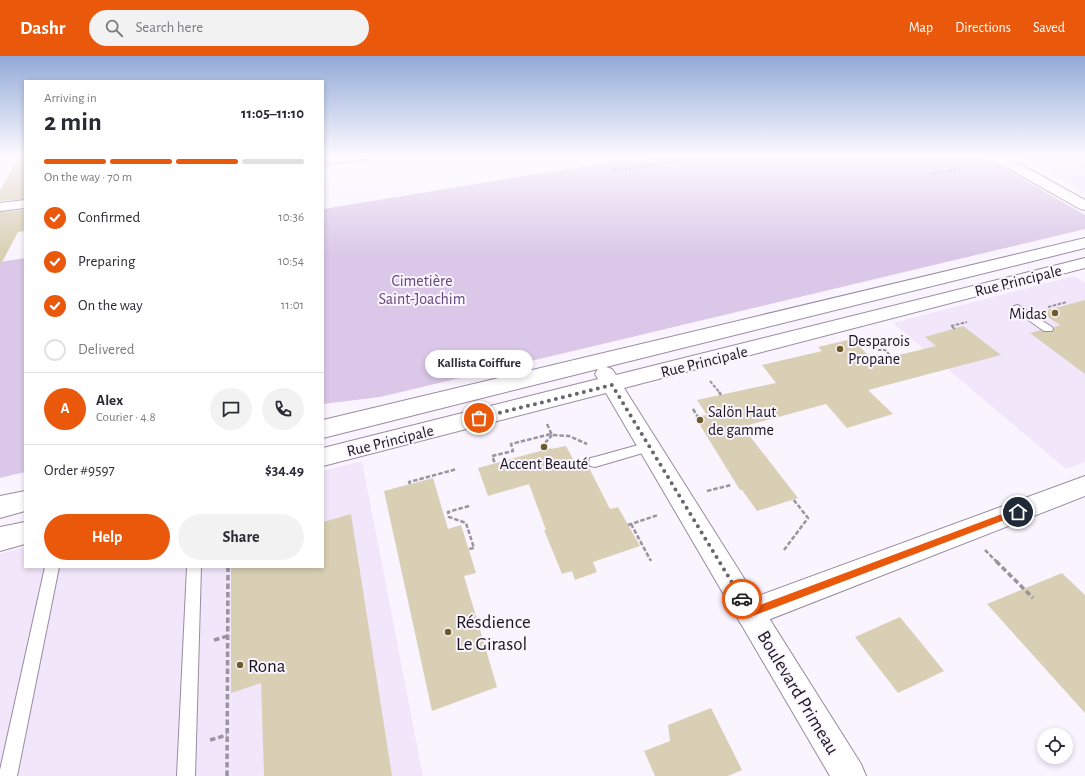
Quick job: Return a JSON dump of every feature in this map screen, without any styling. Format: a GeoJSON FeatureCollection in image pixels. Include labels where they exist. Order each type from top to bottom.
{"type":"FeatureCollection","features":[{"type":"Feature","properties":{"kind":"street"},"geometry":{"type":"LineString","coordinates":[[1054,189],[1085,206]]}},
{"type":"Feature","properties":{"kind":"street"},"geometry":{"type":"LineString","coordinates":[[0,207],[24,204]]}},
{"type":"Feature","properties":{"kind":"street","name":"Rue Principale"},"geometry":{"type":"LineString","coordinates":[[324,458],[605,374],[1085,243]]}},
{"type":"Feature","properties":{"kind":"street","name":"Rue Principale"},"geometry":{"type":"LineString","coordinates":[[324,429],[605,374],[1085,263]]}},
{"type":"Feature","properties":{"kind":"street","name":"Boulevard Primeau"},"geometry":{"type":"LineString","coordinates":[[605,374],[849,776]]}},
{"type":"Feature","properties":{"kind":"street"},"geometry":{"type":"LineString","coordinates":[[750,613],[1085,486]]}},
{"type":"Feature","properties":{"kind":"street"},"geometry":{"type":"LineString","coordinates":[[0,507],[24,501]]}},
{"type":"Feature","properties":{"kind":"street"},"geometry":{"type":"LineString","coordinates":[[0,539],[24,532]]}},
{"type":"Feature","properties":{"kind":"lane"},"geometry":{"type":"LineString","coordinates":[[1018,308],[1048,329]]}},
{"type":"Feature","properties":{"kind":"lane"},"geometry":{"type":"LineString","coordinates":[[596,462],[649,447]]}},
{"type":"Feature","properties":{"kind":"lane"},"geometry":{"type":"LineString","coordinates":[[8,776],[52,568]]}},
{"type":"Feature","properties":{"kind":"lane"},"geometry":{"type":"LineString","coordinates":[[186,776],[194,568]]}},
{"type":"Feature","properties":{"kind":"path"},"geometry":{"type":"LineString","coordinates":[[1056,306],[1067,302]]}},
{"type":"Feature","properties":{"kind":"path"},"geometry":{"type":"LineString","coordinates":[[955,329],[951,326],[967,322]]}},
{"type":"Feature","properties":{"kind":"path"},"geometry":{"type":"LineString","coordinates":[[878,350],[885,350],[892,357]]}},
{"type":"Feature","properties":{"kind":"path"},"geometry":{"type":"LineString","coordinates":[[693,409],[698,417]]}},
{"type":"Feature","properties":{"kind":"path"},"geometry":{"type":"LineString","coordinates":[[545,419],[551,434]]}},
{"type":"Feature","properties":{"kind":"path"},"geometry":{"type":"LineString","coordinates":[[546,443],[551,434]]}},
{"type":"Feature","properties":{"kind":"path"},"geometry":{"type":"LineString","coordinates":[[495,464],[493,457],[513,451],[511,444],[551,434],[569,436],[580,440],[589,446]]}},
{"type":"Feature","properties":{"kind":"path"},"geometry":{"type":"LineString","coordinates":[[410,484],[409,482],[457,469]]}},
{"type":"Feature","properties":{"kind":"path"},"geometry":{"type":"LineString","coordinates":[[707,491],[731,485]]}},
{"type":"Feature","properties":{"kind":"path"},"geometry":{"type":"LineString","coordinates":[[784,550],[808,518],[793,499]]}},
{"type":"Feature","properties":{"kind":"path"},"geometry":{"type":"LineString","coordinates":[[469,506],[448,512],[450,517],[466,523],[474,548],[469,549]]}},
{"type":"Feature","properties":{"kind":"path"},"geometry":{"type":"LineString","coordinates":[[651,562],[629,525],[658,515]]}},
{"type":"Feature","properties":{"kind":"path"},"geometry":{"type":"LineString","coordinates":[[966,531],[1032,598]]}},
{"type":"Feature","properties":{"kind":"path"},"geometry":{"type":"LineString","coordinates":[[227,776],[229,667],[228,568]]}},
{"type":"Feature","properties":{"kind":"shaded area"},"geometry":{"type":"Polygon","coordinates":[[[1075,189],[1085,189],[1085,194],[1075,189]]]}},
{"type":"Feature","properties":{"kind":"shaded area"},"geometry":{"type":"Polygon","coordinates":[[[1074,276],[1085,283],[1085,462],[1066,469],[893,323],[1074,276]]]}},
{"type":"Feature","properties":{"kind":"shaded area"},"geometry":{"type":"Polygon","coordinates":[[[362,461],[423,776],[0,776],[0,554],[24,547],[24,568],[324,568],[324,471],[362,461]]]}},
{"type":"Feature","properties":{"kind":"green space","name":"Cimetière Saint-Joachim"},"geometry":{"type":"Polygon","coordinates":[[[448,189],[1039,189],[1085,215],[1085,229],[380,397],[324,404],[324,209],[448,189]]]}},
{"type":"Feature","properties":{"kind":"green space"},"geometry":{"type":"Polygon","coordinates":[[[24,258],[24,472],[0,478],[0,262],[24,258]]]}},
{"type":"Feature","properties":{"kind":"building"},"geometry":{"type":"Polygon","coordinates":[[[1,189],[24,189],[24,199],[0,201],[1,189]]]}},
{"type":"Feature","properties":{"kind":"building"},"geometry":{"type":"Polygon","coordinates":[[[24,210],[24,231],[18,232],[0,266],[0,212],[24,210]]]}},
{"type":"Feature","properties":{"kind":"building"},"geometry":{"type":"Polygon","coordinates":[[[1085,300],[1085,374],[1030,333],[1041,330],[1044,332],[1052,332],[1054,327],[1060,325],[1040,312],[1085,300]]]}},
{"type":"Feature","properties":{"kind":"building"},"geometry":{"type":"Polygon","coordinates":[[[963,326],[1001,355],[868,390],[893,414],[847,428],[826,404],[745,426],[748,430],[745,430],[798,498],[757,511],[742,490],[740,490],[695,417],[707,415],[697,400],[776,383],[762,365],[822,351],[818,347],[852,339],[874,361],[936,346],[925,337],[963,326]]]}},
{"type":"Feature","properties":{"kind":"building"},"geometry":{"type":"Polygon","coordinates":[[[566,446],[575,463],[585,460],[610,509],[618,507],[640,546],[593,562],[597,572],[575,580],[572,571],[562,574],[544,530],[546,530],[529,484],[488,496],[478,468],[551,448],[566,446]]]}},
{"type":"Feature","properties":{"kind":"building","name":"Résdience Le Girasol"},"geometry":{"type":"Polygon","coordinates":[[[433,478],[448,529],[461,525],[476,573],[464,576],[497,687],[432,711],[384,491],[433,478]]]}},
{"type":"Feature","properties":{"kind":"building"},"geometry":{"type":"Polygon","coordinates":[[[351,514],[392,776],[264,776],[261,683],[231,693],[231,568],[324,568],[324,522],[351,514]]]}},
{"type":"Feature","properties":{"kind":"building"},"geometry":{"type":"Polygon","coordinates":[[[1062,573],[1085,595],[1085,713],[987,604],[1062,573]]]}},
{"type":"Feature","properties":{"kind":"building"},"geometry":{"type":"Polygon","coordinates":[[[900,617],[944,671],[898,693],[855,637],[900,617]]]}},
{"type":"Feature","properties":{"kind":"building"},"geometry":{"type":"Polygon","coordinates":[[[711,708],[742,770],[728,776],[655,776],[644,751],[670,741],[668,725],[711,708]]]}},
{"type":"Feature","properties":{"kind":"way so far"},"geometry":{"type":"LineString","coordinates":[[479,418],[612,385],[742,599]]}},
{"type":"Feature","properties":{"kind":"place","name":"Midas"},"geometry":{"type":"Point","coordinates":[1055,313]}},
{"type":"Feature","properties":{"kind":"place","name":"Desparois Propane"},"geometry":{"type":"Point","coordinates":[840,349]}},
{"type":"Feature","properties":{"kind":"place","name":"Kallista Coiffure"},"geometry":{"type":"Point","coordinates":[479,418]}},
{"type":"Feature","properties":{"kind":"place","name":"Salön Haut de gamme"},"geometry":{"type":"Point","coordinates":[700,420]}},
{"type":"Feature","properties":{"kind":"place","name":"Accent Beauté"},"geometry":{"type":"Point","coordinates":[544,447]}},
{"type":"Feature","properties":{"kind":"place","name":"Résdience Le Girasol"},"geometry":{"type":"Point","coordinates":[448,632]}},
{"type":"Feature","properties":{"kind":"place","name":"Rona"},"geometry":{"type":"Point","coordinates":[240,665]}},
{"type":"Feature","properties":{"kind":"route"},"geometry":{"type":"LineString","coordinates":[[742,599],[750,613],[1018,512]]}}]}
